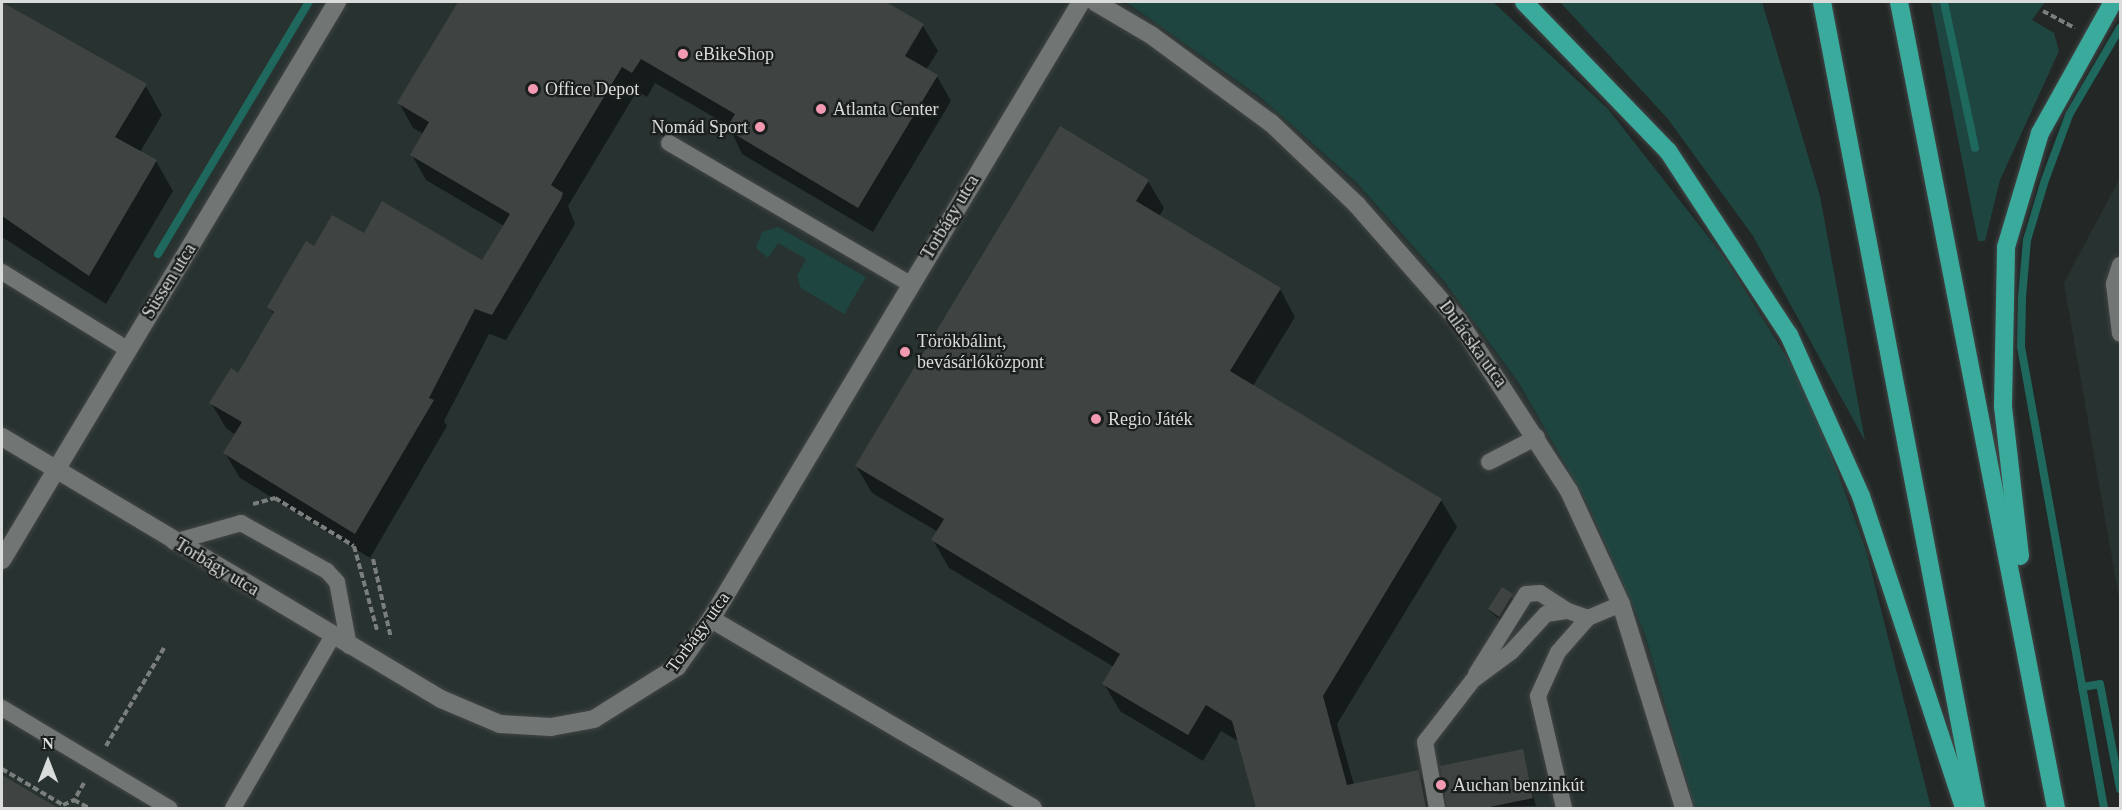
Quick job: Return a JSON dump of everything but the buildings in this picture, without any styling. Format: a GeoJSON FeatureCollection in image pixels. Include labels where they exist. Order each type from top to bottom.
{"type":"FeatureCollection","features":[{"type":"Feature","properties":{"kind":"highway"},"geometry":{"type":"LineString","coordinates":[[1524,2],[1668,151],[1789,335],[1861,496],[1964,808]]}},
{"type":"Feature","properties":{"kind":"highway"},"geometry":{"type":"LineString","coordinates":[[1822,2],[1976,808]]}},
{"type":"Feature","properties":{"kind":"highway"},"geometry":{"type":"LineString","coordinates":[[1899,2],[2056,808]]}},
{"type":"Feature","properties":{"kind":"highway"},"geometry":{"type":"LineString","coordinates":[[2036,701],[2003,406],[2002,289],[2006,247],[2040,133],[2113,2]]}},
{"type":"Feature","properties":{"kind":"street","name":"Süssen utca"},"geometry":{"type":"LineString","coordinates":[[2,560],[337,2]]}},
{"type":"Feature","properties":{"kind":"street","name":"Torbágy utca"},"geometry":{"type":"LineString","coordinates":[[2,437],[332,637],[441,699],[500,724],[551,727],[594,719],[655,685],[677,667],[711,619],[1081,2]]}},
{"type":"Feature","properties":{"kind":"street","name":"Dulácska utca"},"geometry":{"type":"LineString","coordinates":[[1095,2],[1220,83],[1312,160],[1458,320],[1537,436],[1621,604],[1684,808]]}},
{"type":"Feature","properties":{"kind":"street"},"geometry":{"type":"LineString","coordinates":[[711,619],[1033,808]]}},
{"type":"Feature","properties":{"kind":"lane"},"geometry":{"type":"LineString","coordinates":[[669,143],[910,284]]}},
{"type":"Feature","properties":{"kind":"lane"},"geometry":{"type":"LineString","coordinates":[[2121,265],[2114,284],[2121,334]]}},
{"type":"Feature","properties":{"kind":"lane"},"geometry":{"type":"LineString","coordinates":[[2,272],[127,349]]}},
{"type":"Feature","properties":{"kind":"lane"},"geometry":{"type":"LineString","coordinates":[[1490,462],[1537,436]]}},
{"type":"Feature","properties":{"kind":"lane"},"geometry":{"type":"LineString","coordinates":[[174,542],[241,523],[327,571],[337,582],[349,646]]}},
{"type":"Feature","properties":{"kind":"lane"},"geometry":{"type":"LineString","coordinates":[[1437,808],[1425,742],[1473,680],[1526,594],[1540,593],[1568,611],[1588,618]]}},
{"type":"Feature","properties":{"kind":"lane"},"geometry":{"type":"LineString","coordinates":[[1564,808],[1538,696],[1558,652],[1588,618],[1621,604]]}},
{"type":"Feature","properties":{"kind":"lane"},"geometry":{"type":"LineString","coordinates":[[1473,680],[1511,652],[1546,615],[1568,611]]}},
{"type":"Feature","properties":{"kind":"lane"},"geometry":{"type":"LineString","coordinates":[[233,808],[332,637]]}},
{"type":"Feature","properties":{"kind":"lane"},"geometry":{"type":"LineString","coordinates":[[2,708],[169,808]]}},
{"type":"Feature","properties":{"kind":"path"},"geometry":{"type":"LineString","coordinates":[[2043,11],[2092,36]]}},
{"type":"Feature","properties":{"kind":"path"},"geometry":{"type":"LineString","coordinates":[[373,559],[391,638]]}},
{"type":"Feature","properties":{"kind":"path"},"geometry":{"type":"LineString","coordinates":[[2,769],[63,805],[74,800],[164,648]]}},
{"type":"Feature","properties":{"kind":"path"},"geometry":{"type":"LineString","coordinates":[[74,800],[89,808]]}},
{"type":"Feature","properties":{"kind":"shaded area"},"geometry":{"type":"Polygon","coordinates":[[[2,2],[1126,2],[1260,97],[1357,183],[1443,280],[1519,383],[1587,503],[1645,634],[1694,808],[2,808],[2,2]]]}},
{"type":"Feature","properties":{"kind":"shaded area"},"geometry":{"type":"Polygon","coordinates":[[[2120,178],[2120,604],[2064,283],[2120,178]]]}},
{"type":"Feature","properties":{"kind":"green space"},"geometry":{"type":"Polygon","coordinates":[[[1126,2],[1493,2],[1608,109],[1725,258],[1808,391],[1866,550],[1931,808],[1694,808],[1645,634],[1587,503],[1519,383],[1443,280],[1357,183],[1260,97],[1126,2]]]}},
{"type":"Feature","properties":{"kind":"green space"},"geometry":{"type":"Polygon","coordinates":[[[1560,2],[1762,2],[1820,196],[1865,441],[1753,236],[1668,119],[1560,2]]]}},
{"type":"Feature","properties":{"kind":"green space"},"geometry":{"type":"Polygon","coordinates":[[[1931,2],[2045,2],[2032,20],[2054,33],[2059,51],[2000,180],[1985,241],[1978,241],[1931,2]]]}},
{"type":"Feature","properties":{"kind":"green space"},"geometry":{"type":"Polygon","coordinates":[[[778,227],[866,277],[844,314],[801,288],[797,276],[806,259],[778,243],[768,258],[756,248],[762,232],[778,227]]]}},
{"type":"Feature","properties":{"kind":"waterway"},"geometry":{"type":"LineString","coordinates":[[158,254],[309,2]]}},
{"type":"Feature","properties":{"kind":"waterway"},"geometry":{"type":"LineString","coordinates":[[1944,2],[1975,148]]}},
{"type":"Feature","properties":{"kind":"waterway"},"geometry":{"type":"LineString","coordinates":[[2104,808],[2021,346],[2022,297],[2027,240],[2045,180],[2069,115],[2120,28]]}},
{"type":"Feature","properties":{"kind":"waterway"},"geometry":{"type":"LineString","coordinates":[[2082,687],[2100,684],[2120,789]]}},
{"type":"Feature","properties":{"kind":"place","name":"eBikeShop"},"geometry":{"type":"Point","coordinates":[683,54]}},
{"type":"Feature","properties":{"kind":"place","name":"Office Depot"},"geometry":{"type":"Point","coordinates":[533,89]}},
{"type":"Feature","properties":{"kind":"place","name":"Atlanta Center"},"geometry":{"type":"Point","coordinates":[821,109]}},
{"type":"Feature","properties":{"kind":"place","name":"Nomád Sport"},"geometry":{"type":"Point","coordinates":[760,127]}},
{"type":"Feature","properties":{"kind":"place","name":"Törökbálint, bevásárlóközpont"},"geometry":{"type":"Point","coordinates":[905,352]}},
{"type":"Feature","properties":{"kind":"place","name":"Regio Játék"},"geometry":{"type":"Point","coordinates":[1096,419]}},
{"type":"Feature","properties":{"kind":"place","name":"Auchan benzinkút"},"geometry":{"type":"Point","coordinates":[1441,785]}}]}
